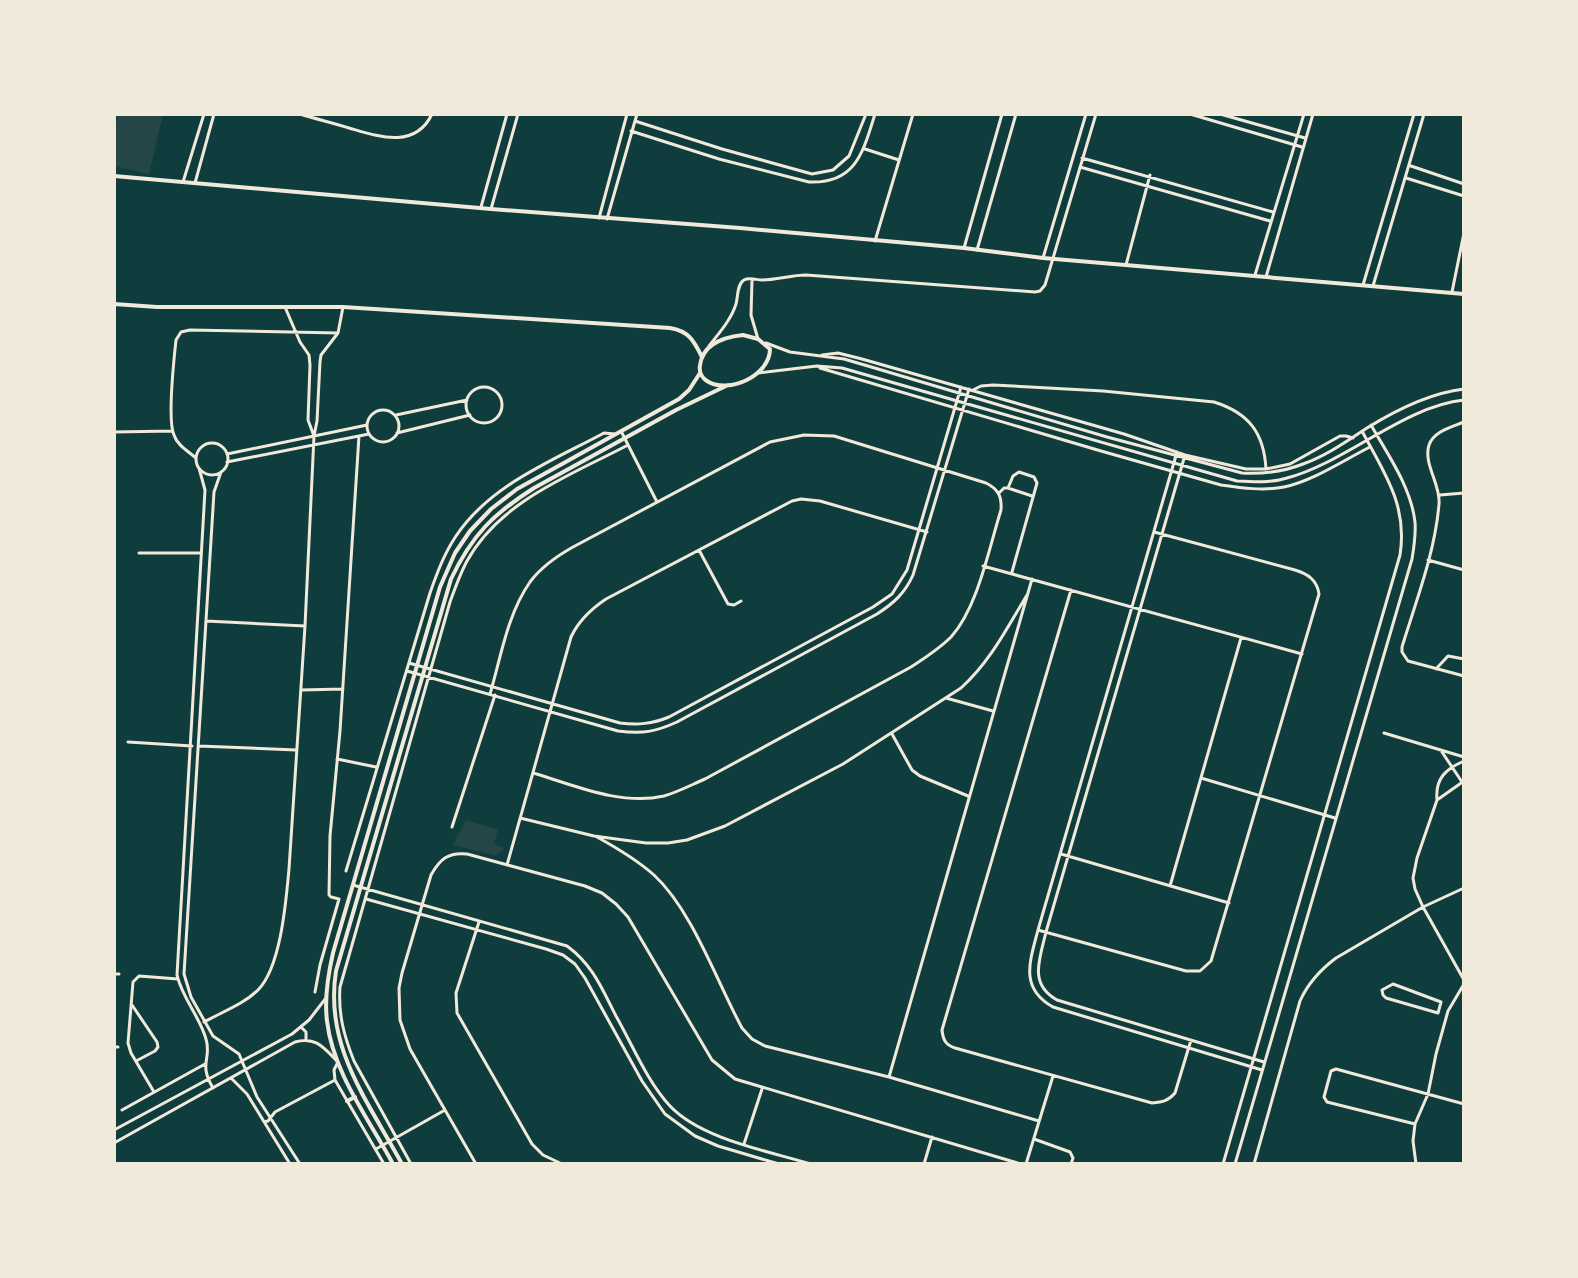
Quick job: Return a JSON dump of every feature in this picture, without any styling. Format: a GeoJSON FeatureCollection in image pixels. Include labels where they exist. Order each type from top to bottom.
{"type":"FeatureCollection","features":[{"type":"Feature","properties":{"kind":"street"},"geometry":{"type":"LineString","coordinates":[[183,182],[204,114]]}},
{"type":"Feature","properties":{"kind":"street"},"geometry":{"type":"LineString","coordinates":[[195,183],[214,114]]}},
{"type":"Feature","properties":{"kind":"street"},"geometry":{"type":"LineString","coordinates":[[300,114],[385,138],[403,137],[419,131],[432,114]]}},
{"type":"Feature","properties":{"kind":"street"},"geometry":{"type":"LineString","coordinates":[[481,208],[507,114]]}},
{"type":"Feature","properties":{"kind":"street"},"geometry":{"type":"LineString","coordinates":[[491,209],[518,114]]}},
{"type":"Feature","properties":{"kind":"street"},"geometry":{"type":"LineString","coordinates":[[599,218],[627,114]]}},
{"type":"Feature","properties":{"kind":"street"},"geometry":{"type":"LineString","coordinates":[[607,219],[637,114]]}},
{"type":"Feature","properties":{"kind":"street"},"geometry":{"type":"LineString","coordinates":[[624,124],[719,159],[823,183],[848,172],[858,161],[874,116],[865,114],[849,156],[833,170],[812,174],[635,121]]}},
{"type":"Feature","properties":{"kind":"street"},"geometry":{"type":"LineString","coordinates":[[875,241],[913,114]]}},
{"type":"Feature","properties":{"kind":"street"},"geometry":{"type":"LineString","coordinates":[[964,248],[1002,114]]}},
{"type":"Feature","properties":{"kind":"street"},"geometry":{"type":"LineString","coordinates":[[977,250],[1016,114]]}},
{"type":"Feature","properties":{"kind":"street"},"geometry":{"type":"LineString","coordinates":[[1043,258],[1086,114]]}},
{"type":"Feature","properties":{"kind":"street"},"geometry":{"type":"LineString","coordinates":[[393,1164],[338,1062],[329,1035],[326,998],[333,953],[416,665],[440,587],[455,553],[491,509],[517,489],[679,399],[689,390],[700,373],[702,357],[730,317],[741,283],[745,280],[806,275],[1040,291],[1044,287],[1096,114]]}},
{"type":"Feature","properties":{"kind":"street"},"geometry":{"type":"LineString","coordinates":[[1190,114],[1302,147]]}},
{"type":"Feature","properties":{"kind":"street"},"geometry":{"type":"LineString","coordinates":[[1220,114],[1305,138]]}},
{"type":"Feature","properties":{"kind":"street"},"geometry":{"type":"LineString","coordinates":[[1255,277],[1304,114]]}},
{"type":"Feature","properties":{"kind":"street"},"geometry":{"type":"LineString","coordinates":[[1266,277],[1313,114]]}},
{"type":"Feature","properties":{"kind":"street"},"geometry":{"type":"LineString","coordinates":[[1363,285],[1414,114]]}},
{"type":"Feature","properties":{"kind":"street"},"geometry":{"type":"LineString","coordinates":[[1373,286],[1424,114]]}},
{"type":"Feature","properties":{"kind":"street"},"geometry":{"type":"LineString","coordinates":[[719,159],[722,149]]}},
{"type":"Feature","properties":{"kind":"street"},"geometry":{"type":"LineString","coordinates":[[864,149],[899,160]]}},
{"type":"Feature","properties":{"kind":"street"},"geometry":{"type":"LineString","coordinates":[[1082,158],[1273,212]]}},
{"type":"Feature","properties":{"kind":"street"},"geometry":{"type":"LineString","coordinates":[[1410,166],[1464,184]]}},
{"type":"Feature","properties":{"kind":"street"},"geometry":{"type":"LineString","coordinates":[[1080,167],[1270,221]]}},
{"type":"Feature","properties":{"kind":"street"},"geometry":{"type":"LineString","coordinates":[[1120,178],[1123,169]]}},
{"type":"Feature","properties":{"kind":"street"},"geometry":{"type":"LineString","coordinates":[[1126,265],[1150,175]]}},
{"type":"Feature","properties":{"kind":"street"},"geometry":{"type":"LineString","coordinates":[[114,176],[740,228],[1464,294]]}},
{"type":"Feature","properties":{"kind":"street"},"geometry":{"type":"LineString","coordinates":[[1406,178],[1464,196]]}},
{"type":"Feature","properties":{"kind":"street"},"geometry":{"type":"LineString","coordinates":[[1199,201],[1201,192]]}},
{"type":"Feature","properties":{"kind":"street"},"geometry":{"type":"LineString","coordinates":[[1225,209],[1227,200]]}},
{"type":"Feature","properties":{"kind":"street"},"geometry":{"type":"LineString","coordinates":[[1452,292],[1464,233]]}},
{"type":"Feature","properties":{"kind":"street"},"geometry":{"type":"LineString","coordinates":[[752,279],[751,315],[758,339]]}},
{"type":"Feature","properties":{"kind":"street"},"geometry":{"type":"LineString","coordinates":[[114,304],[157,307],[343,307],[679,329],[692,338],[702,357]]}},
{"type":"Feature","properties":{"kind":"street"},"geometry":{"type":"LineString","coordinates":[[204,1022],[250,996],[269,975],[286,902],[315,445],[308,420],[309,355],[285,307]]}},
{"type":"Feature","properties":{"kind":"street"},"geometry":{"type":"LineString","coordinates":[[314,436],[321,355],[338,333],[343,307]]}},
{"type":"Feature","properties":{"kind":"street"},"geometry":{"type":"LineString","coordinates":[[213,1088],[205,1064],[207,1045],[204,1033],[178,979],[177,965],[205,490],[196,458],[174,438],[172,431],[176,340],[181,332],[190,330],[338,333]]}},
{"type":"Feature","properties":{"kind":"street"},"geometry":{"type":"LineString","coordinates":[[364,888],[424,667],[451,579],[462,556],[494,516],[534,488],[684,406],[728,385],[742,382],[765,367],[770,358],[770,349],[764,343],[743,335],[723,339],[707,349]]}},
{"type":"Feature","properties":{"kind":"street"},"geometry":{"type":"LineString","coordinates":[[764,343],[790,352],[844,359],[1176,454]]}},
{"type":"Feature","properties":{"kind":"street"},"geometry":{"type":"LineString","coordinates":[[818,356],[838,353],[922,376],[1124,434],[1184,457],[1242,473],[1264,474],[1304,464],[1422,400],[1445,391],[1464,389]]}},
{"type":"Feature","properties":{"kind":"street"},"geometry":{"type":"LineString","coordinates":[[758,373],[817,366],[842,368],[1174,464],[1237,481],[1262,482],[1306,472],[1419,413],[1464,400]]}},
{"type":"Feature","properties":{"kind":"street"},"geometry":{"type":"LineString","coordinates":[[817,366],[1221,485],[1285,487],[1371,447]]}},
{"type":"Feature","properties":{"kind":"street"},"geometry":{"type":"LineString","coordinates":[[700,373],[705,380],[728,385]]}},
{"type":"Feature","properties":{"kind":"street"},"geometry":{"type":"LineString","coordinates":[[920,382],[922,376]]}},
{"type":"Feature","properties":{"kind":"street"},"geometry":{"type":"LineString","coordinates":[[407,671],[618,731],[640,734],[677,722],[897,600],[909,584],[927,532],[967,395],[981,386],[1103,391],[1214,402],[1243,415],[1253,426],[1265,454],[1266,469]]}},
{"type":"Feature","properties":{"kind":"street"},"geometry":{"type":"LineString","coordinates":[[488,387],[497,393],[501,404],[498,414],[490,421],[479,422],[470,415],[466,406],[472,391],[488,387]]}},
{"type":"Feature","properties":{"kind":"street"},"geometry":{"type":"LineString","coordinates":[[409,663],[620,723],[640,726],[669,717],[892,594],[903,580],[961,387]]}},
{"type":"Feature","properties":{"kind":"street"},"geometry":{"type":"LineString","coordinates":[[395,416],[467,400]]}},
{"type":"Feature","properties":{"kind":"street"},"geometry":{"type":"LineString","coordinates":[[397,433],[395,416],[385,410],[371,415],[367,425],[369,434],[381,442],[390,440],[397,433],[470,415]]}},
{"type":"Feature","properties":{"kind":"street"},"geometry":{"type":"LineString","coordinates":[[1464,422],[1439,433],[1428,447],[1440,495],[1439,509],[1428,560],[1402,647],[1408,661],[1464,676]]}},
{"type":"Feature","properties":{"kind":"street"},"geometry":{"type":"LineString","coordinates":[[227,454],[367,425]]}},
{"type":"Feature","properties":{"kind":"street"},"geometry":{"type":"LineString","coordinates":[[1235,1164],[1396,617],[1415,540],[1415,522],[1408,497],[1371,425]]}},
{"type":"Feature","properties":{"kind":"street"},"geometry":{"type":"LineString","coordinates":[[114,432],[172,431]]}},
{"type":"Feature","properties":{"kind":"street"},"geometry":{"type":"LineString","coordinates":[[1223,1164],[1400,555],[1402,523],[1395,493],[1362,431]]}},
{"type":"Feature","properties":{"kind":"street"},"geometry":{"type":"LineString","coordinates":[[346,871],[439,568],[457,534],[470,518],[500,491],[604,433],[618,433],[625,439],[657,502]]}},
{"type":"Feature","properties":{"kind":"street"},"geometry":{"type":"LineString","coordinates":[[227,462],[369,434]]}},
{"type":"Feature","properties":{"kind":"street"},"geometry":{"type":"LineString","coordinates":[[315,992],[339,899],[329,895],[330,836],[359,436]]}},
{"type":"Feature","properties":{"kind":"street"},"geometry":{"type":"LineString","coordinates":[[452,827],[513,614],[531,580],[563,553],[758,447],[795,436],[834,436],[986,483],[994,486],[999,493],[1001,510],[972,601],[962,621],[950,637],[928,656],[875,688],[679,791],[649,798],[618,797],[533,773]]}},
{"type":"Feature","properties":{"kind":"street"},"geometry":{"type":"LineString","coordinates":[[1184,457],[1246,469],[1266,469],[1290,464],[1340,436],[1353,438]]}},
{"type":"Feature","properties":{"kind":"street"},"geometry":{"type":"LineString","coordinates":[[196,458],[199,450],[210,443],[222,447],[227,454],[227,462],[214,492],[184,974],[188,990],[204,1022],[216,1040],[234,1049],[243,1060],[253,1090],[300,1164]]}},
{"type":"Feature","properties":{"kind":"street"},"geometry":{"type":"LineString","coordinates":[[402,1164],[341,1046],[334,1017],[334,987],[336,971],[450,602],[468,560],[499,521],[537,493],[628,445]]}},
{"type":"Feature","properties":{"kind":"street"},"geometry":{"type":"LineString","coordinates":[[581,446],[585,451]]}},
{"type":"Feature","properties":{"kind":"street"},"geometry":{"type":"LineString","coordinates":[[1176,454],[1038,930],[1029,973],[1036,994],[1044,1002],[1262,1070]]}},
{"type":"Feature","properties":{"kind":"street"},"geometry":{"type":"LineString","coordinates":[[1184,457],[1046,932],[1038,973],[1049,996],[1066,1004],[1264,1062]]}},
{"type":"Feature","properties":{"kind":"street"},"geometry":{"type":"LineString","coordinates":[[199,468],[209,475],[221,472]]}},
{"type":"Feature","properties":{"kind":"street"},"geometry":{"type":"LineString","coordinates":[[1008,488],[1015,473],[1019,472],[1034,477],[1037,483],[1011,573]]}},
{"type":"Feature","properties":{"kind":"street"},"geometry":{"type":"LineString","coordinates":[[534,488],[537,493]]}},
{"type":"Feature","properties":{"kind":"street"},"geometry":{"type":"LineString","coordinates":[[999,493],[1008,488],[1033,497]]}},
{"type":"Feature","properties":{"kind":"street"},"geometry":{"type":"LineString","coordinates":[[1440,495],[1464,493]]}},
{"type":"Feature","properties":{"kind":"street"},"geometry":{"type":"LineString","coordinates":[[507,865],[571,637],[588,612],[606,599],[801,499],[820,501],[927,532]]}},
{"type":"Feature","properties":{"kind":"street"},"geometry":{"type":"LineString","coordinates":[[1038,930],[1193,972],[1207,967],[1229,903],[1302,654],[1319,594],[1311,577],[1287,567],[1154,532]]}},
{"type":"Feature","properties":{"kind":"street"},"geometry":{"type":"LineString","coordinates":[[699,550],[728,604],[741,601]]}},
{"type":"Feature","properties":{"kind":"street"},"geometry":{"type":"LineString","coordinates":[[139,553],[201,553]]}},
{"type":"Feature","properties":{"kind":"street"},"geometry":{"type":"LineString","coordinates":[[1428,560],[1464,570]]}},
{"type":"Feature","properties":{"kind":"street"},"geometry":{"type":"LineString","coordinates":[[983,566],[1302,654]]}},
{"type":"Feature","properties":{"kind":"street"},"geometry":{"type":"LineString","coordinates":[[889,1077],[1032,579]]}},
{"type":"Feature","properties":{"kind":"street"},"geometry":{"type":"LineString","coordinates":[[1071,590],[942,1030],[943,1037],[951,1047],[1152,1103],[1170,1099],[1175,1093],[1191,1040]]}},
{"type":"Feature","properties":{"kind":"street"},"geometry":{"type":"LineString","coordinates":[[520,818],[594,836],[646,843],[668,843],[704,835],[843,764],[946,698],[975,675],[988,659],[1027,595]]}},
{"type":"Feature","properties":{"kind":"street"},"geometry":{"type":"LineString","coordinates":[[206,621],[305,626]]}},
{"type":"Feature","properties":{"kind":"street"},"geometry":{"type":"LineString","coordinates":[[1170,886],[1241,638]]}},
{"type":"Feature","properties":{"kind":"street"},"geometry":{"type":"LineString","coordinates":[[1436,669],[1448,656],[1464,659]]}},
{"type":"Feature","properties":{"kind":"street"},"geometry":{"type":"LineString","coordinates":[[301,690],[343,689]]}},
{"type":"Feature","properties":{"kind":"street"},"geometry":{"type":"LineString","coordinates":[[946,698],[993,711]]}},
{"type":"Feature","properties":{"kind":"street"},"geometry":{"type":"LineString","coordinates":[[656,722],[659,730]]}},
{"type":"Feature","properties":{"kind":"street"},"geometry":{"type":"LineString","coordinates":[[892,733],[912,770],[968,796]]}},
{"type":"Feature","properties":{"kind":"street"},"geometry":{"type":"LineString","coordinates":[[1384,733],[1464,760]]}},
{"type":"Feature","properties":{"kind":"street"},"geometry":{"type":"LineString","coordinates":[[128,742],[297,750]]}},
{"type":"Feature","properties":{"kind":"street"},"geometry":{"type":"LineString","coordinates":[[1437,800],[1463,782],[1441,750]]}},
{"type":"Feature","properties":{"kind":"street"},"geometry":{"type":"LineString","coordinates":[[337,759],[376,767]]}},
{"type":"Feature","properties":{"kind":"street"},"geometry":{"type":"LineString","coordinates":[[1416,1164],[1413,1141],[1415,1124],[1428,1094],[1448,1011],[1464,982],[1423,907],[1413,878],[1437,800],[1439,780],[1451,767],[1464,760]]}},
{"type":"Feature","properties":{"kind":"street"},"geometry":{"type":"LineString","coordinates":[[1201,778],[1336,819]]}},
{"type":"Feature","properties":{"kind":"street"},"geometry":{"type":"LineString","coordinates":[[185,827],[192,827]]}},
{"type":"Feature","properties":{"kind":"street"},"geometry":{"type":"LineString","coordinates":[[594,836],[638,863],[669,891],[692,929],[742,1028],[752,1039],[765,1046],[889,1077],[1039,1121]]}},
{"type":"Feature","properties":{"kind":"street"},"geometry":{"type":"LineString","coordinates":[[476,1164],[410,1049],[398,1004],[402,973],[431,875],[446,856],[456,853],[585,886],[602,893],[616,904],[637,930],[712,1060],[735,1079],[1021,1164]]}},
{"type":"Feature","properties":{"kind":"street"},"geometry":{"type":"LineString","coordinates":[[1061,854],[1229,903]]}},
{"type":"Feature","properties":{"kind":"street"},"geometry":{"type":"LineString","coordinates":[[353,885],[567,946],[593,972],[658,1090],[685,1119],[699,1128],[811,1164]]}},
{"type":"Feature","properties":{"kind":"street"},"geometry":{"type":"LineString","coordinates":[[1254,1164],[1306,989],[1336,958],[1423,907],[1464,888]]}},
{"type":"Feature","properties":{"kind":"street"},"geometry":{"type":"LineString","coordinates":[[350,895],[563,955],[575,964],[585,978],[651,1095],[665,1114],[695,1136],[779,1164]]}},
{"type":"Feature","properties":{"kind":"street"},"geometry":{"type":"LineString","coordinates":[[361,898],[343,971],[340,1016],[354,1061],[411,1164]]}},
{"type":"Feature","properties":{"kind":"street"},"geometry":{"type":"LineString","coordinates":[[479,922],[456,993],[457,1013],[532,1144],[543,1155],[562,1164]]}},
{"type":"Feature","properties":{"kind":"street"},"geometry":{"type":"LineString","coordinates":[[324,950],[333,953]]}},
{"type":"Feature","properties":{"kind":"street"},"geometry":{"type":"LineString","coordinates":[[154,1092],[128,1043],[133,982],[139,976],[178,979]]}},
{"type":"Feature","properties":{"kind":"street"},"geometry":{"type":"LineString","coordinates":[[1393,984],[1440,1002],[1440,1008],[1437,1013],[1389,999],[1382,990],[1393,984]]}},
{"type":"Feature","properties":{"kind":"street"},"geometry":{"type":"LineString","coordinates":[[114,1130],[301,1027],[326,998]]}},
{"type":"Feature","properties":{"kind":"street"},"geometry":{"type":"LineString","coordinates":[[130,1003],[158,1047],[136,1061]]}},
{"type":"Feature","properties":{"kind":"street"},"geometry":{"type":"LineString","coordinates":[[1440,1008],[1448,1011]]}},
{"type":"Feature","properties":{"kind":"street"},"geometry":{"type":"LineString","coordinates":[[301,1027],[306,1032],[306,1040]]}},
{"type":"Feature","properties":{"kind":"street"},"geometry":{"type":"LineString","coordinates":[[207,1045],[216,1040]]}},
{"type":"Feature","properties":{"kind":"street"},"geometry":{"type":"LineString","coordinates":[[114,1143],[295,1042],[306,1040],[320,1044],[338,1062]]}},
{"type":"Feature","properties":{"kind":"street"},"geometry":{"type":"LineString","coordinates":[[633,1064],[641,1060]]}},
{"type":"Feature","properties":{"kind":"street"},"geometry":{"type":"LineString","coordinates":[[338,1062],[334,1070],[335,1080],[384,1164]]}},
{"type":"Feature","properties":{"kind":"street"},"geometry":{"type":"LineString","coordinates":[[122,1110],[205,1064]]}},
{"type":"Feature","properties":{"kind":"street"},"geometry":{"type":"LineString","coordinates":[[1415,1124],[1327,1102],[1324,1097],[1330,1073],[1336,1069],[1464,1104]]}},
{"type":"Feature","properties":{"kind":"street"},"geometry":{"type":"LineString","coordinates":[[1026,1164],[1053,1075]]}},
{"type":"Feature","properties":{"kind":"street"},"geometry":{"type":"LineString","coordinates":[[231,1078],[247,1094],[290,1164]]}},
{"type":"Feature","properties":{"kind":"street"},"geometry":{"type":"LineString","coordinates":[[264,1122],[275,1112],[335,1080]]}},
{"type":"Feature","properties":{"kind":"street"},"geometry":{"type":"LineString","coordinates":[[744,1144],[762,1089]]}},
{"type":"Feature","properties":{"kind":"street"},"geometry":{"type":"LineString","coordinates":[[247,1094],[253,1090]]}},
{"type":"Feature","properties":{"kind":"street"},"geometry":{"type":"LineString","coordinates":[[347,1101],[355,1097]]}},
{"type":"Feature","properties":{"kind":"street"},"geometry":{"type":"LineString","coordinates":[[376,1149],[445,1110]]}},
{"type":"Feature","properties":{"kind":"street"},"geometry":{"type":"LineString","coordinates":[[924,1164],[932,1137]]}},
{"type":"Feature","properties":{"kind":"street"},"geometry":{"type":"LineString","coordinates":[[1034,1139],[1070,1152],[1073,1158],[1071,1164]]}},
{"type":"Feature","properties":{"kind":"shaded area"},"geometry":{"type":"Polygon","coordinates":[[[118,114],[163,114],[149,174],[114,166],[114,131],[118,114]]]}},
{"type":"Feature","properties":{"kind":"shaded area"},"geometry":{"type":"Polygon","coordinates":[[[466,820],[498,830],[494,844],[505,848],[496,856],[453,845],[466,820]]]}}]}
